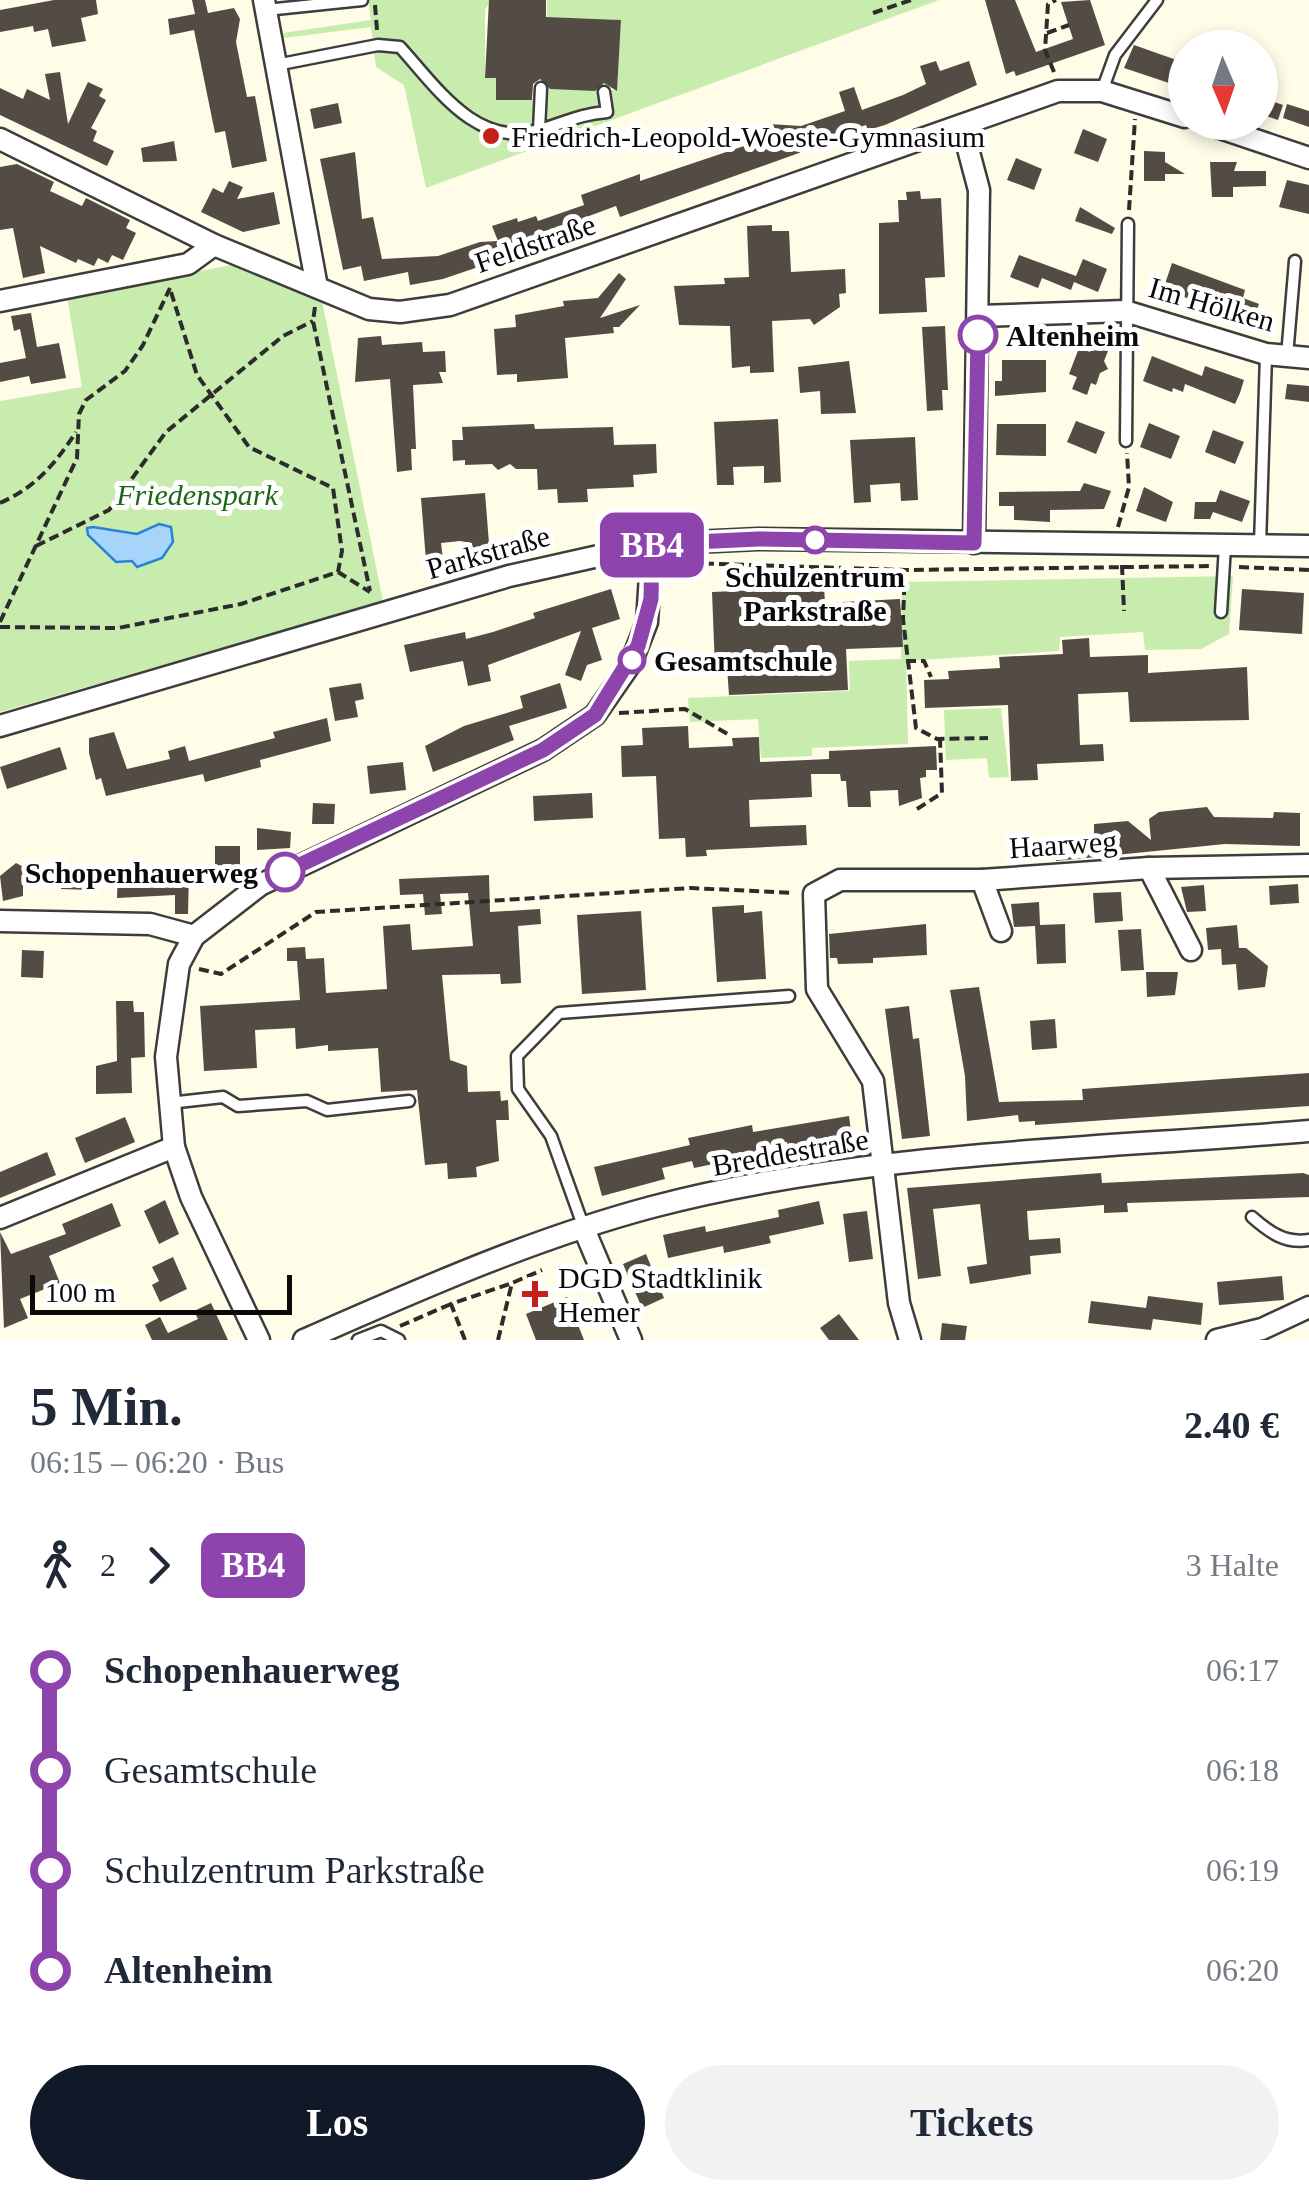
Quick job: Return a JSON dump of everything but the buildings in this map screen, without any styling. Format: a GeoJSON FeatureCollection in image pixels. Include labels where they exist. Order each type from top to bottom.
{"type":"FeatureCollection","features":[{"type":"Feature","properties":{"kind":"street"},"geometry":{"type":"LineString","coordinates":[[265,5],[317,287]]}},
{"type":"Feature","properties":{"kind":"street","name":"Feldstraße"},"geometry":{"type":"LineString","coordinates":[[0,139],[214,245],[369,309],[412,312],[450,305],[1058,91],[1102,92],[1168,111]]}},
{"type":"Feature","properties":{"kind":"street"},"geometry":{"type":"LineString","coordinates":[[962,126],[979,190],[974,543]]}},
{"type":"Feature","properties":{"kind":"street"},"geometry":{"type":"LineString","coordinates":[[1256,140],[1309,158]]}},
{"type":"Feature","properties":{"kind":"street"},"geometry":{"type":"LineString","coordinates":[[0,301],[188,264],[214,245]]}},
{"type":"Feature","properties":{"kind":"street","name":"Im Hölken"},"geometry":{"type":"LineString","coordinates":[[979,316],[1126,311],[1276,355],[1309,358]]}},
{"type":"Feature","properties":{"kind":"street","name":"Parkstraße"},"geometry":{"type":"LineString","coordinates":[[0,726],[554,564],[758,539],[1114,542],[1224,556],[1260,545],[1309,546]]}},
{"type":"Feature","properties":{"kind":"street"},"geometry":{"type":"LineString","coordinates":[[259,1340],[191,1198],[174,1148],[166,1035],[180,964],[194,936],[260,885],[570,735],[611,695],[630,664],[646,622],[653,553]]}},
{"type":"Feature","properties":{"kind":"street","name":"Haarweg"},"geometry":{"type":"LineString","coordinates":[[818,890],[840,880],[982,880],[1150,868],[1309,866]]}},
{"type":"Feature","properties":{"kind":"street","name":"Haarweg"},"geometry":{"type":"LineString","coordinates":[[1150,868],[1190,950]]}},
{"type":"Feature","properties":{"kind":"street","name":"Haarweg"},"geometry":{"type":"LineString","coordinates":[[982,880],[1001,931]]}},
{"type":"Feature","properties":{"kind":"street"},"geometry":{"type":"LineString","coordinates":[[818,890],[816,989],[873,1082],[899,1303],[910,1340]]}},
{"type":"Feature","properties":{"kind":"street"},"geometry":{"type":"LineString","coordinates":[[0,921],[150,924],[194,936]]}},
{"type":"Feature","properties":{"kind":"street","name":"Breddestraße"},"geometry":{"type":"LineString","coordinates":[[304,1340],[472,1268],[654,1207],[883,1166],[1309,1132]]}},
{"type":"Feature","properties":{"kind":"street"},"geometry":{"type":"LineString","coordinates":[[0,1218],[174,1148]]}},
{"type":"Feature","properties":{"kind":"street"},"geometry":{"type":"LineString","coordinates":[[584,1228],[631,1340]]}},
{"type":"Feature","properties":{"kind":"street"},"geometry":{"type":"LineString","coordinates":[[1217,1340],[1306,1313]]}},
{"type":"Feature","properties":{"kind":"lane"},"geometry":{"type":"LineString","coordinates":[[265,5],[362,0]]}},
{"type":"Feature","properties":{"kind":"lane"},"geometry":{"type":"LineString","coordinates":[[1102,92],[1115,55],[1157,0]]}},
{"type":"Feature","properties":{"kind":"lane"},"geometry":{"type":"LineString","coordinates":[[276,65],[378,45],[400,48],[452,107],[501,136],[538,130],[577,114],[607,112],[604,92]]}},
{"type":"Feature","properties":{"kind":"lane"},"geometry":{"type":"LineString","coordinates":[[538,130],[541,88]]}},
{"type":"Feature","properties":{"kind":"lane"},"geometry":{"type":"LineString","coordinates":[[1126,441],[1128,224]]}},
{"type":"Feature","properties":{"kind":"lane"},"geometry":{"type":"LineString","coordinates":[[1260,545],[1276,355],[1295,261]]}},
{"type":"Feature","properties":{"kind":"lane"},"geometry":{"type":"LineString","coordinates":[[1221,612],[1224,556]]}},
{"type":"Feature","properties":{"kind":"lane"},"geometry":{"type":"LineString","coordinates":[[584,1228],[551,1136],[518,1088],[517,1056],[559,1014],[789,996]]}},
{"type":"Feature","properties":{"kind":"lane"},"geometry":{"type":"LineString","coordinates":[[168,1103],[223,1098],[238,1106],[308,1100],[327,1110],[409,1102]]}},
{"type":"Feature","properties":{"kind":"lane"},"geometry":{"type":"LineString","coordinates":[[1252,1217],[1272,1234],[1296,1242],[1309,1240]]}},
{"type":"Feature","properties":{"kind":"lane"},"geometry":{"type":"LineString","coordinates":[[360,1316],[399,1340]]}},
{"type":"Feature","properties":{"kind":"lane"},"geometry":{"type":"LineString","coordinates":[[358,1340],[381,1331]]}},
{"type":"Feature","properties":{"kind":"path"},"geometry":{"type":"LineString","coordinates":[[375,0],[378,45]]}},
{"type":"Feature","properties":{"kind":"path"},"geometry":{"type":"LineString","coordinates":[[872,13],[911,0]]}},
{"type":"Feature","properties":{"kind":"path"},"geometry":{"type":"LineString","coordinates":[[1056,0],[1048,4],[1045,50],[1058,91]]}},
{"type":"Feature","properties":{"kind":"path"},"geometry":{"type":"LineString","coordinates":[[1047,33],[1069,25]]}},
{"type":"Feature","properties":{"kind":"path"},"geometry":{"type":"LineString","coordinates":[[1128,224],[1136,100]]}},
{"type":"Feature","properties":{"kind":"path"},"geometry":{"type":"LineString","coordinates":[[166,269],[197,375],[249,447],[333,488],[349,484]]}},
{"type":"Feature","properties":{"kind":"path"},"geometry":{"type":"LineString","coordinates":[[317,287],[313,321],[376,615]]}},
{"type":"Feature","properties":{"kind":"path"},"geometry":{"type":"LineString","coordinates":[[0,503],[26,491],[56,464],[78,428],[86,400],[125,370],[170,291]]}},
{"type":"Feature","properties":{"kind":"path"},"geometry":{"type":"LineString","coordinates":[[36,546],[109,510],[166,432],[209,393],[284,336],[313,321]]}},
{"type":"Feature","properties":{"kind":"path"},"geometry":{"type":"LineString","coordinates":[[78,428],[78,458],[0,624],[118,628],[241,604],[338,572]]}},
{"type":"Feature","properties":{"kind":"path"},"geometry":{"type":"LineString","coordinates":[[1114,542],[1129,487],[1126,441]]}},
{"type":"Feature","properties":{"kind":"path"},"geometry":{"type":"LineString","coordinates":[[333,488],[342,551],[338,572]]}},
{"type":"Feature","properties":{"kind":"path"},"geometry":{"type":"LineString","coordinates":[[653,553],[904,570],[1122,565],[1224,556],[1309,570]]}},
{"type":"Feature","properties":{"kind":"path"},"geometry":{"type":"LineString","coordinates":[[1122,565],[1124,610]]}},
{"type":"Feature","properties":{"kind":"path"},"geometry":{"type":"LineString","coordinates":[[904,570],[906,661],[912,676],[916,728],[940,739],[988,738]]}},
{"type":"Feature","properties":{"kind":"path"},"geometry":{"type":"LineString","coordinates":[[338,572],[370,592]]}},
{"type":"Feature","properties":{"kind":"path"},"geometry":{"type":"LineString","coordinates":[[906,661],[924,661],[932,677]]}},
{"type":"Feature","properties":{"kind":"path"},"geometry":{"type":"LineString","coordinates":[[639,712],[685,709],[731,736]]}},
{"type":"Feature","properties":{"kind":"path"},"geometry":{"type":"LineString","coordinates":[[917,809],[942,793],[940,739]]}},
{"type":"Feature","properties":{"kind":"path"},"geometry":{"type":"LineString","coordinates":[[180,964],[220,974],[316,912],[691,888],[818,890]]}},
{"type":"Feature","properties":{"kind":"path"},"geometry":{"type":"LineString","coordinates":[[381,1331],[542,1270]]}},
{"type":"Feature","properties":{"kind":"path"},"geometry":{"type":"LineString","coordinates":[[498,1340],[512,1282]]}},
{"type":"Feature","properties":{"kind":"path"},"geometry":{"type":"LineString","coordinates":[[450,1304],[464,1340]]}},
{"type":"Feature","properties":{"kind":"green space","name":"Friedrich-Leopold-Woeste-Gymnasium"},"geometry":{"type":"Polygon","coordinates":[[[368,0],[491,0],[485,10],[485,78],[496,78],[496,100],[533,100],[534,89],[617,90],[621,20],[547,17],[547,0],[939,0],[426,188],[404,85],[376,67],[371,27],[284,38],[283,33],[371,20],[368,0]]]}},
{"type":"Feature","properties":{"kind":"green space","name":"Friedenspark"},"geometry":{"type":"Polygon","coordinates":[[[232,265],[321,296],[383,601],[0,712],[0,401],[82,387],[67,296],[232,265]]]}},
{"type":"Feature","properties":{"kind":"green space"},"geometry":{"type":"Polygon","coordinates":[[[1233,576],[1229,634],[1201,649],[1145,650],[1143,632],[1060,637],[1059,651],[906,661],[908,744],[812,748],[812,756],[761,758],[758,719],[690,722],[688,698],[850,691],[849,661],[901,659],[902,582],[1233,576]]]}},
{"type":"Feature","properties":{"kind":"green space"},"geometry":{"type":"Polygon","coordinates":[[[1001,708],[1009,777],[989,778],[987,758],[946,760],[944,710],[1001,708]]]}},
{"type":"Feature","properties":{"kind":"water"},"geometry":{"type":"Polygon","coordinates":[[[159,524],[171,527],[173,542],[162,558],[137,567],[132,561],[116,562],[88,535],[87,528],[137,534],[159,524]]]}},
{"type":"Feature","properties":{"kind":"bus line","name":"BB4"},"geometry":{"type":"LineString","coordinates":[[285,872],[543,750],[595,715],[611,695],[638,646],[651,599],[652,544],[758,539],[974,543],[978,335]]}},
{"type":"Feature","properties":{"kind":"place","name":"Friedrich-Leopold-Woeste-Gymnasium"},"geometry":{"type":"Point","coordinates":[491,136]}},
{"type":"Feature","properties":{"kind":"place","name":"Altenheim"},"geometry":{"type":"Point","coordinates":[978,335]}},
{"type":"Feature","properties":{"kind":"place","name":"Schulzentrum Parkstraße"},"geometry":{"type":"Point","coordinates":[815,540]}},
{"type":"Feature","properties":{"kind":"place","name":"Gesamtschule"},"geometry":{"type":"Point","coordinates":[632,660]}},
{"type":"Feature","properties":{"kind":"place","name":"Schopenhauerweg"},"geometry":{"type":"Point","coordinates":[285,872]}},
{"type":"Feature","properties":{"kind":"place","name":"DGD Stadtklinik Hemer"},"geometry":{"type":"Point","coordinates":[535,1294]}}]}
